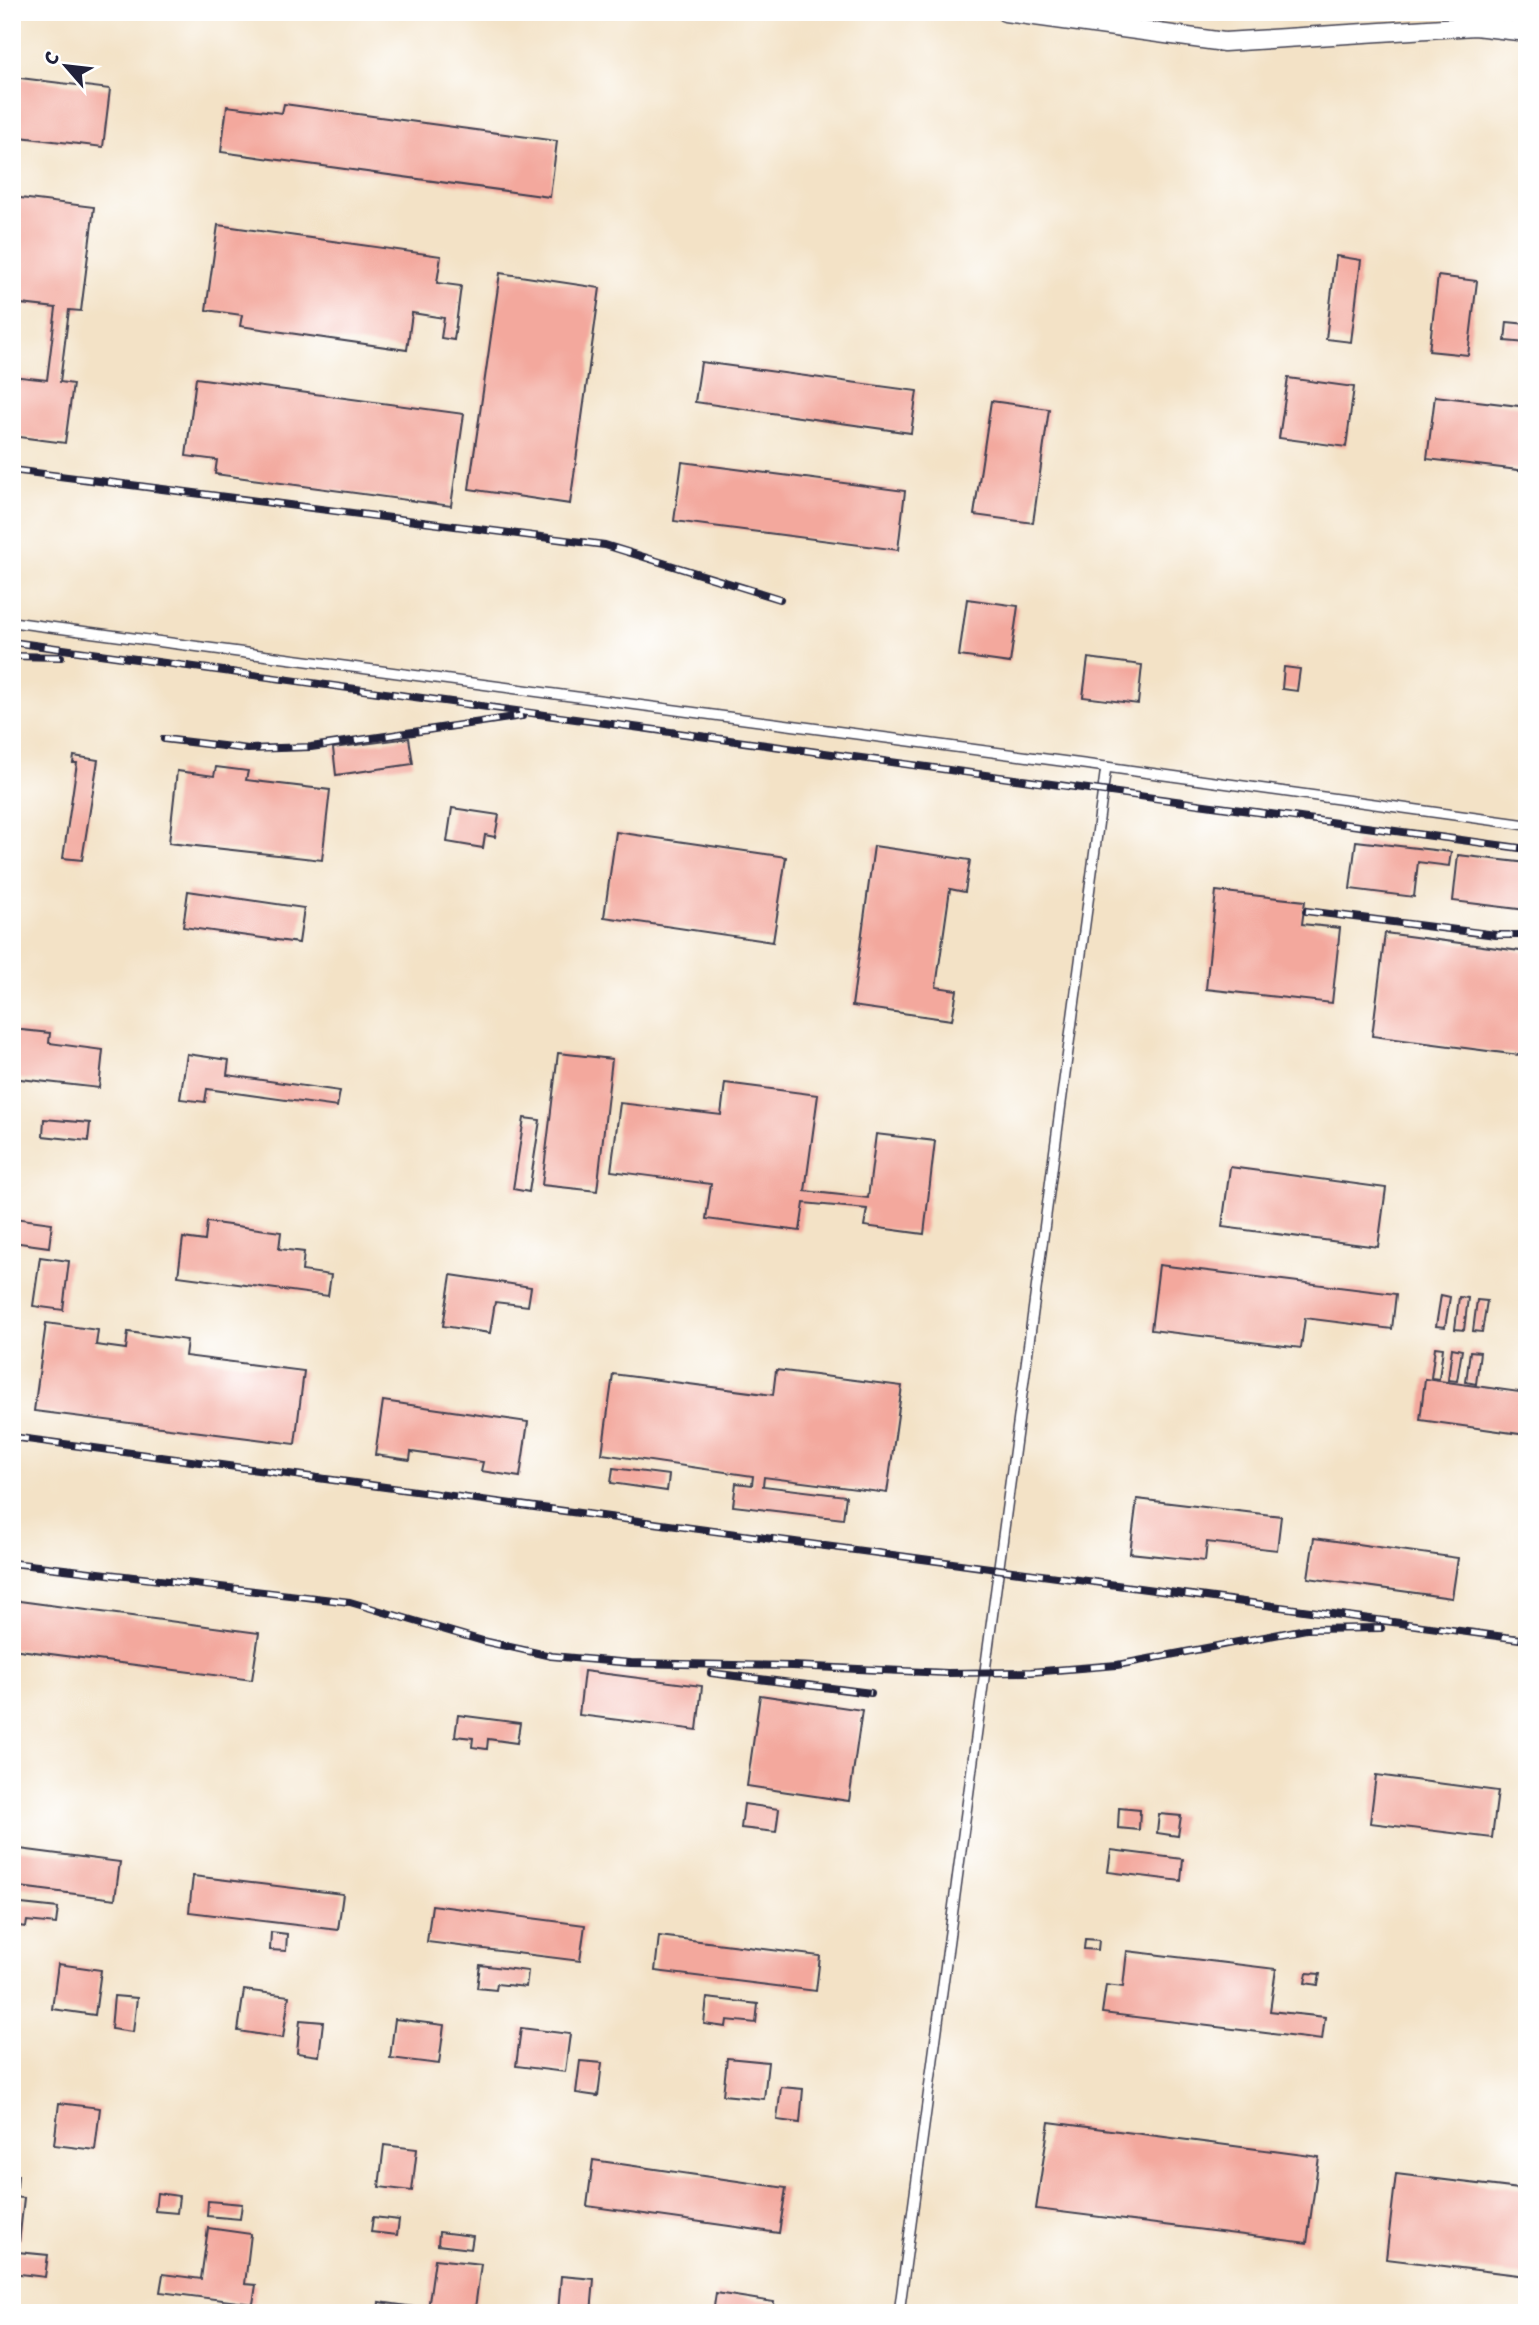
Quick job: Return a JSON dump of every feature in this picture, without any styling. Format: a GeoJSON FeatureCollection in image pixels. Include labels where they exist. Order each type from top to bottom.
{"type":"FeatureCollection","features":[{"type":"Feature","properties":{"kind":"street"},"geometry":{"type":"LineString","coordinates":[[1005,12],[1224,42],[1475,26],[1527,32]]}},
{"type":"Feature","properties":{"kind":"lane"},"geometry":{"type":"LineString","coordinates":[[12,622],[1527,825]]}},
{"type":"Feature","properties":{"kind":"lane"},"geometry":{"type":"LineString","coordinates":[[899,2313],[1106,767]]}},
{"type":"Feature","properties":{"kind":"building"},"geometry":{"type":"Polygon","coordinates":[[[12,77],[110,89],[103,147],[12,136],[12,77]]]}},
{"type":"Feature","properties":{"kind":"building"},"geometry":{"type":"Polygon","coordinates":[[[284,104],[557,141],[550,197],[221,152],[227,106],[282,113],[284,104]]]}},
{"type":"Feature","properties":{"kind":"building"},"geometry":{"type":"Polygon","coordinates":[[[12,197],[94,207],[81,311],[69,310],[60,382],[73,384],[65,443],[12,436],[12,376],[47,380],[56,308],[12,303],[12,197]]]}},
{"type":"Feature","properties":{"kind":"building"},"geometry":{"type":"Polygon","coordinates":[[[218,225],[441,256],[437,283],[461,286],[454,340],[441,338],[444,318],[412,313],[407,350],[240,326],[242,315],[206,310],[218,225]]]}},
{"type":"Feature","properties":{"kind":"building"},"geometry":{"type":"Polygon","coordinates":[[[1336,256],[1361,260],[1351,342],[1326,339],[1336,256]]]}},
{"type":"Feature","properties":{"kind":"building"},"geometry":{"type":"Polygon","coordinates":[[[500,273],[600,288],[570,504],[469,489],[500,273]]]}},
{"type":"Feature","properties":{"kind":"building"},"geometry":{"type":"Polygon","coordinates":[[[1438,276],[1477,281],[1468,355],[1429,351],[1438,276]]]}},
{"type":"Feature","properties":{"kind":"building"},"geometry":{"type":"Polygon","coordinates":[[[1507,322],[1527,324],[1527,343],[1505,341],[1507,322]]]}},
{"type":"Feature","properties":{"kind":"building"},"geometry":{"type":"Polygon","coordinates":[[[701,362],[917,391],[911,433],[695,402],[701,362]]]}},
{"type":"Feature","properties":{"kind":"building"},"geometry":{"type":"Polygon","coordinates":[[[196,378],[464,414],[451,506],[215,474],[217,460],[186,456],[196,378]]]}},
{"type":"Feature","properties":{"kind":"building"},"geometry":{"type":"Polygon","coordinates":[[[1288,378],[1354,387],[1346,447],[1279,438],[1288,378]]]}},
{"type":"Feature","properties":{"kind":"building"},"geometry":{"type":"Polygon","coordinates":[[[1435,396],[1527,407],[1527,471],[1427,459],[1435,396]]]}},
{"type":"Feature","properties":{"kind":"building"},"geometry":{"type":"Polygon","coordinates":[[[991,401],[1049,409],[1033,523],[974,515],[991,401]]]}},
{"type":"Feature","properties":{"kind":"building"},"geometry":{"type":"Polygon","coordinates":[[[682,462],[905,491],[898,550],[674,521],[682,462]]]}},
{"type":"Feature","properties":{"kind":"building"},"geometry":{"type":"Polygon","coordinates":[[[967,599],[1018,606],[1010,663],[959,656],[967,599]]]}},
{"type":"Feature","properties":{"kind":"building"},"geometry":{"type":"Polygon","coordinates":[[[1088,658],[1142,665],[1138,704],[1083,697],[1088,658]]]}},
{"type":"Feature","properties":{"kind":"building"},"geometry":{"type":"Polygon","coordinates":[[[1284,667],[1300,669],[1297,691],[1282,689],[1284,667]]]}},
{"type":"Feature","properties":{"kind":"building"},"geometry":{"type":"Polygon","coordinates":[[[409,738],[413,764],[336,775],[333,748],[409,738]]]}},
{"type":"Feature","properties":{"kind":"building"},"geometry":{"type":"Polygon","coordinates":[[[74,756],[98,760],[82,860],[63,858],[77,763],[73,763],[74,756]]]}},
{"type":"Feature","properties":{"kind":"building"},"geometry":{"type":"Polygon","coordinates":[[[216,767],[248,771],[246,780],[330,790],[322,860],[169,843],[177,771],[214,776],[216,767]]]}},
{"type":"Feature","properties":{"kind":"building"},"geometry":{"type":"Polygon","coordinates":[[[452,808],[499,815],[495,837],[485,835],[483,848],[447,842],[452,808]]]}},
{"type":"Feature","properties":{"kind":"building"},"geometry":{"type":"Polygon","coordinates":[[[616,832],[786,857],[773,942],[604,917],[616,832]]]}},
{"type":"Feature","properties":{"kind":"building"},"geometry":{"type":"Polygon","coordinates":[[[1356,841],[1451,852],[1449,866],[1418,862],[1414,897],[1350,889],[1356,841]]]}},
{"type":"Feature","properties":{"kind":"building"},"geometry":{"type":"Polygon","coordinates":[[[874,846],[970,860],[965,892],[950,889],[936,987],[957,990],[952,1020],[852,1006],[874,846]]]}},
{"type":"Feature","properties":{"kind":"building"},"geometry":{"type":"Polygon","coordinates":[[[1458,855],[1527,863],[1527,910],[1453,901],[1458,855]]]}},
{"type":"Feature","properties":{"kind":"building"},"geometry":{"type":"Polygon","coordinates":[[[188,891],[304,908],[299,943],[183,927],[188,891]]]}},
{"type":"Feature","properties":{"kind":"building"},"geometry":{"type":"Polygon","coordinates":[[[1216,891],[1305,901],[1302,924],[1340,928],[1332,1003],[1206,989],[1216,891]]]}},
{"type":"Feature","properties":{"kind":"building"},"geometry":{"type":"Polygon","coordinates":[[[1385,933],[1527,952],[1527,1056],[1372,1036],[1385,933]]]}},
{"type":"Feature","properties":{"kind":"building"},"geometry":{"type":"Polygon","coordinates":[[[12,1029],[50,1033],[49,1043],[103,1050],[99,1088],[12,1078],[12,1029]]]}},
{"type":"Feature","properties":{"kind":"building"},"geometry":{"type":"Polygon","coordinates":[[[558,1053],[612,1059],[597,1191],[542,1185],[558,1053]]]}},
{"type":"Feature","properties":{"kind":"building"},"geometry":{"type":"Polygon","coordinates":[[[187,1054],[229,1060],[227,1075],[340,1091],[337,1107],[207,1089],[205,1102],[180,1099],[187,1054]]]}},
{"type":"Feature","properties":{"kind":"building"},"geometry":{"type":"Polygon","coordinates":[[[725,1083],[818,1095],[805,1191],[868,1198],[876,1134],[935,1141],[924,1234],[864,1226],[867,1209],[804,1203],[800,1231],[706,1219],[711,1184],[611,1171],[620,1103],[721,1115],[725,1083]]]}},
{"type":"Feature","properties":{"kind":"building"},"geometry":{"type":"Polygon","coordinates":[[[524,1118],[540,1120],[529,1192],[513,1189],[524,1118]]]}},
{"type":"Feature","properties":{"kind":"building"},"geometry":{"type":"Polygon","coordinates":[[[44,1119],[90,1123],[88,1141],[43,1136],[44,1119]]]}},
{"type":"Feature","properties":{"kind":"building"},"geometry":{"type":"Polygon","coordinates":[[[1230,1167],[1386,1188],[1378,1247],[1222,1227],[1230,1167]]]}},
{"type":"Feature","properties":{"kind":"building"},"geometry":{"type":"Polygon","coordinates":[[[14,1218],[52,1223],[49,1247],[12,1242],[14,1218]]]}},
{"type":"Feature","properties":{"kind":"building"},"geometry":{"type":"Polygon","coordinates":[[[207,1222],[281,1232],[279,1249],[304,1252],[302,1271],[331,1275],[328,1296],[178,1276],[183,1238],[205,1241],[207,1222]]]}},
{"type":"Feature","properties":{"kind":"building"},"geometry":{"type":"Polygon","coordinates":[[[40,1257],[69,1261],[63,1310],[33,1306],[40,1257]]]}},
{"type":"Feature","properties":{"kind":"building"},"geometry":{"type":"Polygon","coordinates":[[[1159,1265],[1396,1294],[1392,1329],[1305,1318],[1301,1348],[1151,1330],[1159,1265]]]}},
{"type":"Feature","properties":{"kind":"building"},"geometry":{"type":"Polygon","coordinates":[[[451,1275],[531,1287],[528,1306],[495,1302],[490,1333],[443,1326],[451,1275]]]}},
{"type":"Feature","properties":{"kind":"building"},"geometry":{"type":"Polygon","coordinates":[[[1441,1295],[1450,1297],[1445,1327],[1436,1326],[1441,1295]]]}},
{"type":"Feature","properties":{"kind":"building"},"geometry":{"type":"Polygon","coordinates":[[[1459,1297],[1468,1298],[1464,1330],[1455,1329],[1459,1297]]]}},
{"type":"Feature","properties":{"kind":"building"},"geometry":{"type":"Polygon","coordinates":[[[1477,1300],[1487,1301],[1482,1332],[1473,1331],[1477,1300]]]}},
{"type":"Feature","properties":{"kind":"building"},"geometry":{"type":"Polygon","coordinates":[[[46,1323],[98,1330],[96,1345],[126,1349],[128,1332],[187,1340],[185,1356],[304,1371],[295,1444],[34,1411],[46,1323]]]}},
{"type":"Feature","properties":{"kind":"building"},"geometry":{"type":"Polygon","coordinates":[[[1435,1347],[1443,1348],[1439,1379],[1431,1378],[1435,1347]]]}},
{"type":"Feature","properties":{"kind":"building"},"geometry":{"type":"Polygon","coordinates":[[[1452,1348],[1462,1350],[1457,1381],[1448,1380],[1452,1348]]]}},
{"type":"Feature","properties":{"kind":"building"},"geometry":{"type":"Polygon","coordinates":[[[1470,1351],[1480,1352],[1476,1384],[1466,1382],[1470,1351]]]}},
{"type":"Feature","properties":{"kind":"building"},"geometry":{"type":"Polygon","coordinates":[[[776,1370],[902,1386],[887,1493],[764,1477],[763,1486],[846,1496],[843,1519],[733,1506],[736,1483],[752,1485],[753,1476],[602,1454],[613,1374],[773,1395],[776,1370]]]}},
{"type":"Feature","properties":{"kind":"building"},"geometry":{"type":"Polygon","coordinates":[[[1425,1379],[1527,1393],[1527,1435],[1420,1420],[1425,1379]]]}},
{"type":"Feature","properties":{"kind":"building"},"geometry":{"type":"Polygon","coordinates":[[[383,1401],[528,1422],[520,1477],[481,1471],[483,1462],[411,1452],[410,1460],[375,1455],[383,1401]]]}},
{"type":"Feature","properties":{"kind":"building"},"geometry":{"type":"Polygon","coordinates":[[[613,1468],[669,1475],[667,1491],[611,1483],[613,1468]]]}},
{"type":"Feature","properties":{"kind":"building"},"geometry":{"type":"Polygon","coordinates":[[[1137,1499],[1281,1516],[1277,1550],[1207,1542],[1205,1561],[1130,1553],[1137,1499]]]}},
{"type":"Feature","properties":{"kind":"building"},"geometry":{"type":"Polygon","coordinates":[[[1314,1538],[1458,1558],[1452,1598],[1308,1578],[1314,1538]]]}},
{"type":"Feature","properties":{"kind":"building"},"geometry":{"type":"Polygon","coordinates":[[[12,1600],[259,1633],[252,1680],[12,1649],[12,1600]]]}},
{"type":"Feature","properties":{"kind":"building"},"geometry":{"type":"Polygon","coordinates":[[[584,1671],[702,1686],[697,1730],[579,1715],[584,1671]]]}},
{"type":"Feature","properties":{"kind":"building"},"geometry":{"type":"Polygon","coordinates":[[[760,1695],[862,1710],[849,1801],[747,1786],[760,1695]]]}},
{"type":"Feature","properties":{"kind":"building"},"geometry":{"type":"Polygon","coordinates":[[[458,1715],[520,1723],[517,1743],[488,1739],[487,1749],[472,1747],[473,1738],[455,1736],[458,1715]]]}},
{"type":"Feature","properties":{"kind":"building"},"geometry":{"type":"Polygon","coordinates":[[[1376,1775],[1498,1791],[1492,1838],[1370,1823],[1376,1775]]]}},
{"type":"Feature","properties":{"kind":"building"},"geometry":{"type":"Polygon","coordinates":[[[744,1804],[779,1809],[776,1832],[741,1828],[744,1804]]]}},
{"type":"Feature","properties":{"kind":"building"},"geometry":{"type":"Polygon","coordinates":[[[1119,1808],[1140,1810],[1139,1830],[1118,1828],[1119,1808]]]}},
{"type":"Feature","properties":{"kind":"building"},"geometry":{"type":"Polygon","coordinates":[[[1159,1814],[1181,1816],[1178,1836],[1157,1833],[1159,1814]]]}},
{"type":"Feature","properties":{"kind":"building"},"geometry":{"type":"Polygon","coordinates":[[[12,1848],[120,1862],[115,1899],[12,1886],[12,1848]]]}},
{"type":"Feature","properties":{"kind":"building"},"geometry":{"type":"Polygon","coordinates":[[[1111,1850],[1183,1859],[1181,1881],[1108,1872],[1111,1850]]]}},
{"type":"Feature","properties":{"kind":"building"},"geometry":{"type":"Polygon","coordinates":[[[193,1876],[343,1894],[338,1930],[189,1912],[193,1876]]]}},
{"type":"Feature","properties":{"kind":"building"},"geometry":{"type":"Polygon","coordinates":[[[12,1903],[58,1908],[56,1924],[27,1921],[26,1927],[12,1925],[12,1903]]]}},
{"type":"Feature","properties":{"kind":"building"},"geometry":{"type":"Polygon","coordinates":[[[432,1905],[585,1925],[580,1961],[427,1942],[432,1905]]]}},
{"type":"Feature","properties":{"kind":"building"},"geometry":{"type":"Polygon","coordinates":[[[271,1932],[287,1934],[286,1951],[270,1950],[271,1932]]]}},
{"type":"Feature","properties":{"kind":"building"},"geometry":{"type":"Polygon","coordinates":[[[659,1936],[820,1956],[816,1991],[655,1971],[659,1936]]]}},
{"type":"Feature","properties":{"kind":"building"},"geometry":{"type":"Polygon","coordinates":[[[1085,1939],[1099,1940],[1098,1950],[1084,1949],[1085,1939]]]}},
{"type":"Feature","properties":{"kind":"building"},"geometry":{"type":"Polygon","coordinates":[[[1127,1951],[1276,1969],[1270,2011],[1325,2017],[1322,2040],[1102,2013],[1106,1985],[1123,1987],[1127,1951]]]}},
{"type":"Feature","properties":{"kind":"building"},"geometry":{"type":"Polygon","coordinates":[[[58,1964],[101,1970],[95,2015],[52,2009],[58,1964]]]}},
{"type":"Feature","properties":{"kind":"building"},"geometry":{"type":"Polygon","coordinates":[[[480,1965],[528,1971],[526,1987],[497,1984],[496,1990],[477,1988],[480,1965]]]}},
{"type":"Feature","properties":{"kind":"building"},"geometry":{"type":"Polygon","coordinates":[[[1307,1973],[1320,1974],[1318,1985],[1305,1983],[1307,1973]]]}},
{"type":"Feature","properties":{"kind":"building"},"geometry":{"type":"Polygon","coordinates":[[[244,1990],[289,1996],[283,2038],[238,2031],[244,1990]]]}},
{"type":"Feature","properties":{"kind":"building"},"geometry":{"type":"Polygon","coordinates":[[[114,1996],[137,1998],[133,2032],[111,2029],[114,1996]]]}},
{"type":"Feature","properties":{"kind":"building"},"geometry":{"type":"Polygon","coordinates":[[[707,1998],[758,2004],[756,2023],[727,2020],[726,2027],[704,2024],[707,1998]]]}},
{"type":"Feature","properties":{"kind":"building"},"geometry":{"type":"Polygon","coordinates":[[[395,2019],[444,2025],[439,2064],[390,2058],[395,2019]]]}},
{"type":"Feature","properties":{"kind":"building"},"geometry":{"type":"Polygon","coordinates":[[[300,2020],[323,2022],[319,2056],[297,2053],[300,2020]]]}},
{"type":"Feature","properties":{"kind":"building"},"geometry":{"type":"Polygon","coordinates":[[[521,2028],[570,2034],[565,2072],[516,2066],[521,2028]]]}},
{"type":"Feature","properties":{"kind":"building"},"geometry":{"type":"Polygon","coordinates":[[[727,2058],[768,2062],[764,2099],[723,2095],[727,2058]]]}},
{"type":"Feature","properties":{"kind":"building"},"geometry":{"type":"Polygon","coordinates":[[[580,2061],[602,2063],[598,2096],[576,2093],[580,2061]]]}},
{"type":"Feature","properties":{"kind":"building"},"geometry":{"type":"Polygon","coordinates":[[[781,2087],[803,2089],[800,2123],[777,2120],[781,2087]]]}},
{"type":"Feature","properties":{"kind":"building"},"geometry":{"type":"Polygon","coordinates":[[[59,2103],[100,2108],[95,2150],[54,2145],[59,2103]]]}},
{"type":"Feature","properties":{"kind":"building"},"geometry":{"type":"Polygon","coordinates":[[[1049,2122],[1319,2157],[1307,2243],[1036,2209],[1049,2122]]]}},
{"type":"Feature","properties":{"kind":"building"},"geometry":{"type":"Polygon","coordinates":[[[384,2145],[417,2149],[412,2191],[379,2187],[384,2145]]]}},
{"type":"Feature","properties":{"kind":"building"},"geometry":{"type":"Polygon","coordinates":[[[593,2160],[786,2188],[779,2233],[587,2206],[593,2160]]]}},
{"type":"Feature","properties":{"kind":"building"},"geometry":{"type":"Polygon","coordinates":[[[12,2174],[18,2175],[17,2188],[12,2188],[12,2174]]]}},
{"type":"Feature","properties":{"kind":"building"},"geometry":{"type":"Polygon","coordinates":[[[1396,2174],[1527,2190],[1527,2276],[1386,2259],[1396,2174]]]}},
{"type":"Feature","properties":{"kind":"building"},"geometry":{"type":"Polygon","coordinates":[[[157,2193],[179,2196],[177,2213],[155,2211],[157,2193]]]}},
{"type":"Feature","properties":{"kind":"building"},"geometry":{"type":"Polygon","coordinates":[[[12,2197],[24,2198],[18,2252],[48,2255],[45,2277],[12,2273],[12,2197]]]}},
{"type":"Feature","properties":{"kind":"building"},"geometry":{"type":"Polygon","coordinates":[[[208,2201],[242,2204],[240,2219],[207,2216],[208,2201]]]}},
{"type":"Feature","properties":{"kind":"building"},"geometry":{"type":"Polygon","coordinates":[[[373,2217],[399,2220],[397,2235],[371,2232],[373,2217]]]}},
{"type":"Feature","properties":{"kind":"building"},"geometry":{"type":"Polygon","coordinates":[[[208,2228],[251,2234],[245,2284],[256,2285],[253,2304],[160,2292],[163,2274],[201,2279],[208,2228]]]}},
{"type":"Feature","properties":{"kind":"building"},"geometry":{"type":"Polygon","coordinates":[[[439,2232],[473,2236],[471,2249],[438,2245],[439,2232]]]}},
{"type":"Feature","properties":{"kind":"building"},"geometry":{"type":"Polygon","coordinates":[[[435,2259],[481,2264],[475,2308],[485,2310],[485,2313],[378,2313],[379,2302],[428,2309],[435,2259]]]}},
{"type":"Feature","properties":{"kind":"building"},"geometry":{"type":"Polygon","coordinates":[[[561,2276],[594,2279],[591,2313],[558,2313],[561,2276]]]}},
{"type":"Feature","properties":{"kind":"building"},"geometry":{"type":"Polygon","coordinates":[[[716,2293],[774,2302],[773,2313],[713,2313],[716,2293]]]}},
{"type":"Feature","properties":{"kind":"railway"},"geometry":{"type":"LineString","coordinates":[[12,470],[605,545],[780,599]]}},
{"type":"Feature","properties":{"kind":"railway"},"geometry":{"type":"LineString","coordinates":[[12,642],[1527,849]]}},
{"type":"Feature","properties":{"kind":"railway"},"geometry":{"type":"LineString","coordinates":[[12,656],[61,657]]}},
{"type":"Feature","properties":{"kind":"railway"},"geometry":{"type":"LineString","coordinates":[[164,739],[248,749],[311,747],[522,716]]}},
{"type":"Feature","properties":{"kind":"railway"},"geometry":{"type":"LineString","coordinates":[[1306,911],[1496,935],[1527,935]]}},
{"type":"Feature","properties":{"kind":"railway"},"geometry":{"type":"LineString","coordinates":[[12,1437],[1527,1640]]}},
{"type":"Feature","properties":{"kind":"railway"},"geometry":{"type":"LineString","coordinates":[[12,1563],[350,1602],[483,1641],[551,1656],[631,1663],[947,1673],[1031,1672],[1117,1665],[1306,1629],[1381,1628]]}},
{"type":"Feature","properties":{"kind":"railway"},"geometry":{"type":"LineString","coordinates":[[711,1673],[871,1693]]}}]}
